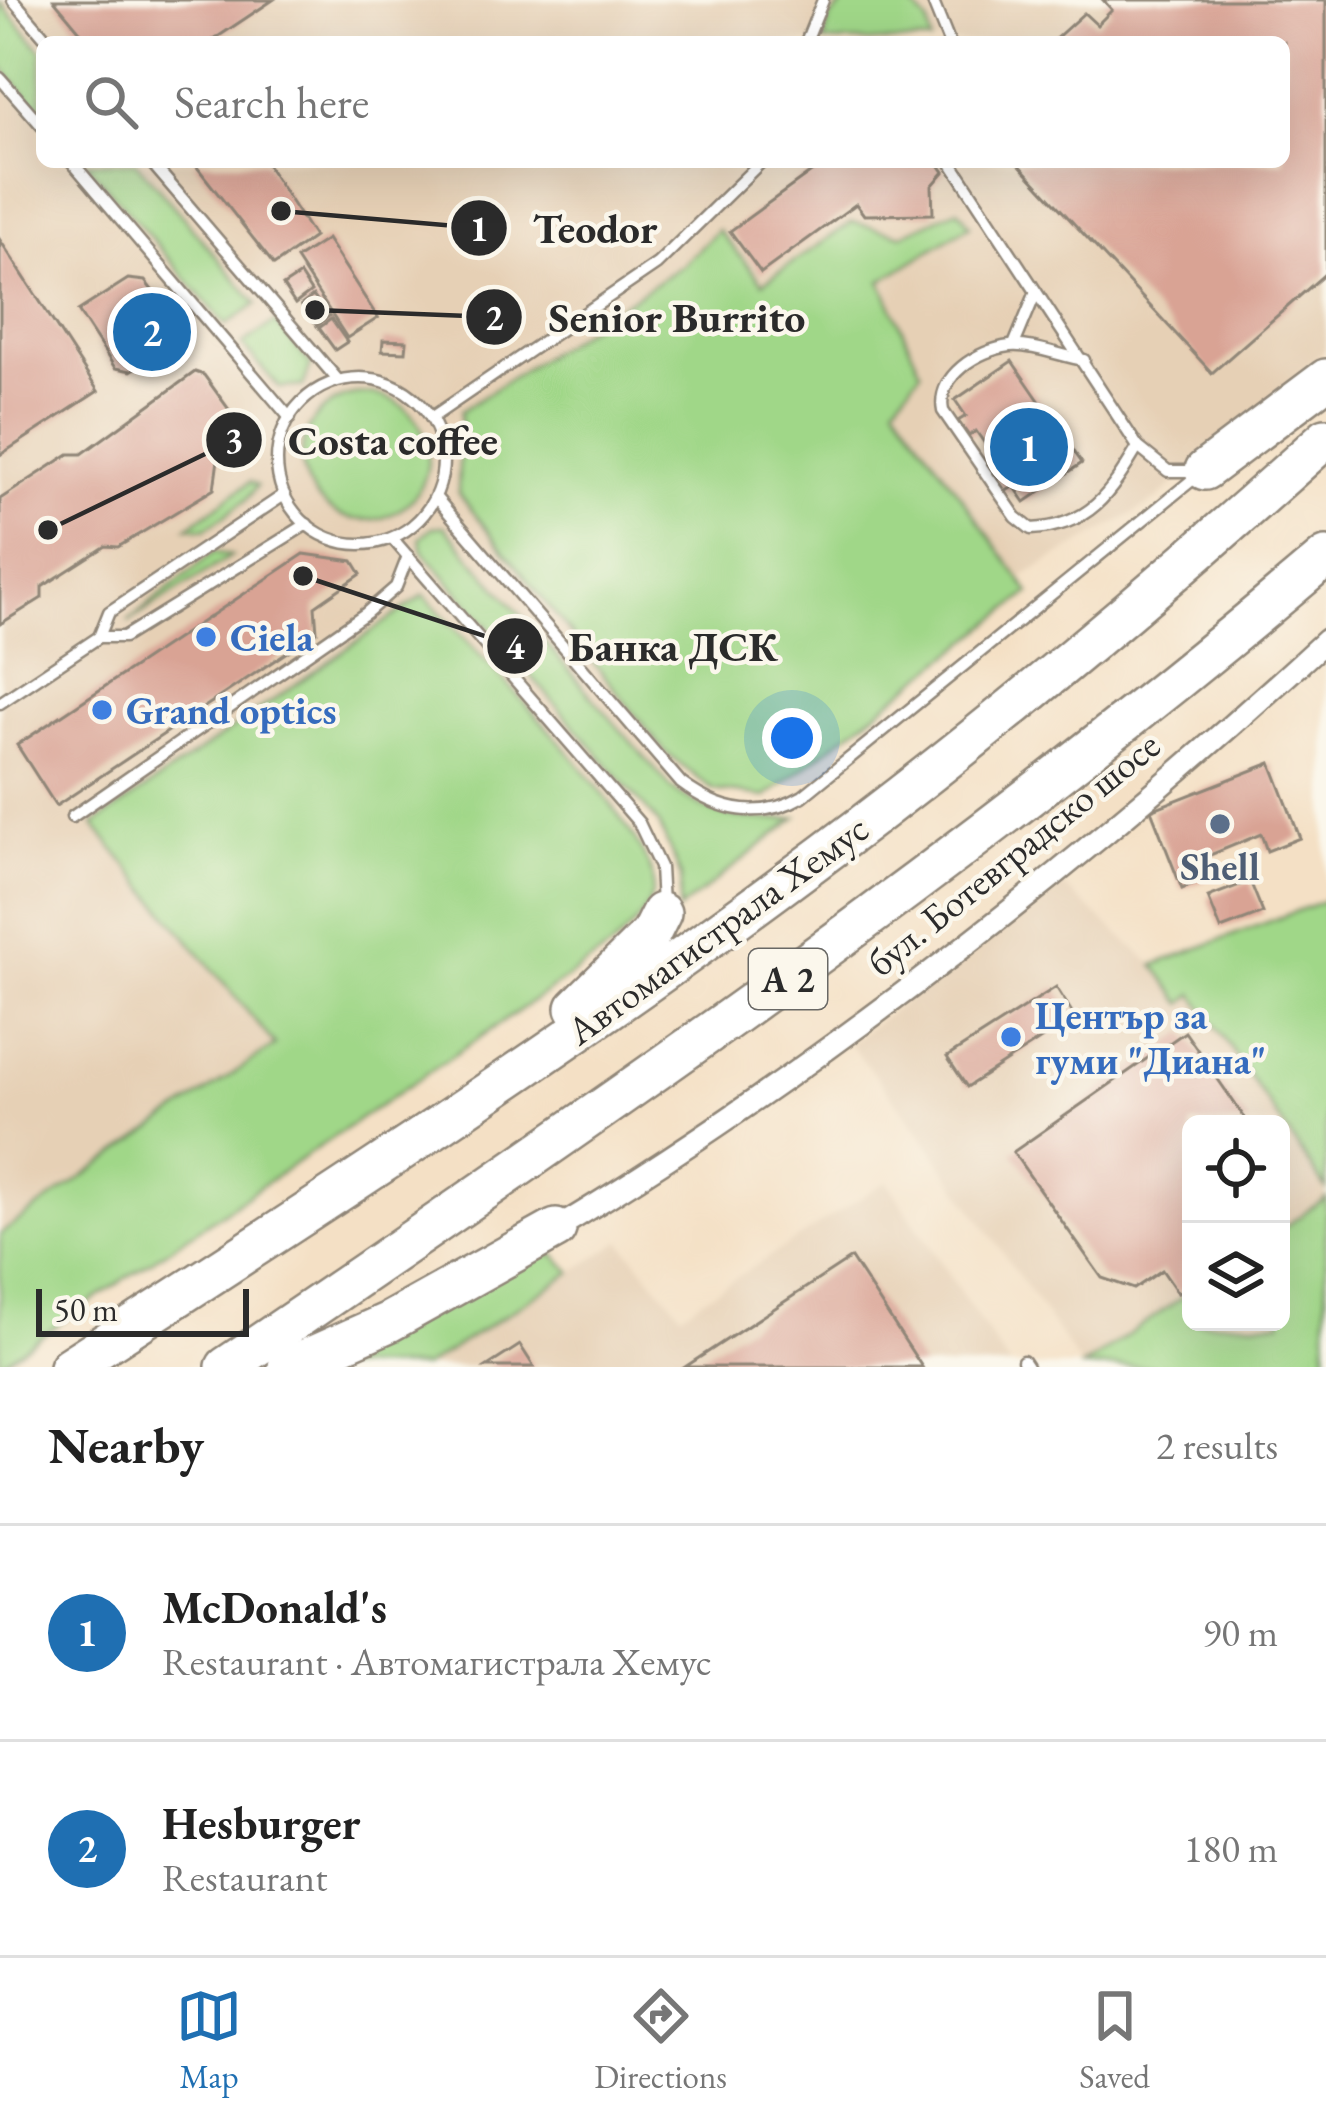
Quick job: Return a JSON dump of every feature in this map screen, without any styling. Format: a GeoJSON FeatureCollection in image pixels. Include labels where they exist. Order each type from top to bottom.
{"type":"FeatureCollection","features":[{"type":"Feature","properties":{"kind":"highway"},"geometry":{"type":"LineString","coordinates":[[1204,470],[1326,379]]}},
{"type":"Feature","properties":{"kind":"highway","name":"Автомагистрала Хемус"},"geometry":{"type":"LineString","coordinates":[[69,1367],[451,1119],[768,896],[920,781],[1186,562],[1326,437]]}},
{"type":"Feature","properties":{"kind":"highway","name":"Автомагистрала Хемус"},"geometry":{"type":"LineString","coordinates":[[226,1367],[620,1101],[845,937],[1171,689],[1326,557]]}},
{"type":"Feature","properties":{"kind":"highway"},"geometry":{"type":"LineString","coordinates":[[451,1119],[602,986],[650,935],[662,914]]}},
{"type":"Feature","properties":{"kind":"highway"},"geometry":{"type":"LineString","coordinates":[[288,1367],[389,1322],[556,1228]]}},
{"type":"Feature","properties":{"kind":"street","name":"бул. Ботевградско шосе"},"geometry":{"type":"LineString","coordinates":[[556,1228],[892,996],[1068,860],[1326,640]]}},
{"type":"Feature","properties":{"kind":"lane"},"geometry":{"type":"LineString","coordinates":[[13,0],[44,36]]}},
{"type":"Feature","properties":{"kind":"lane"},"geometry":{"type":"LineString","coordinates":[[808,36],[823,0]]}},
{"type":"Feature","properties":{"kind":"lane"},"geometry":{"type":"LineString","coordinates":[[940,3],[948,36]]}},
{"type":"Feature","properties":{"kind":"lane"},"geometry":{"type":"LineString","coordinates":[[0,78],[36,120]]}},
{"type":"Feature","properties":{"kind":"lane"},"geometry":{"type":"LineString","coordinates":[[78,168],[290,418]]}},
{"type":"Feature","properties":{"kind":"lane"},"geometry":{"type":"LineString","coordinates":[[156,168],[338,379]]}},
{"type":"Feature","properties":{"kind":"lane"},"geometry":{"type":"LineString","coordinates":[[431,418],[657,264],[755,168]]}},
{"type":"Feature","properties":{"kind":"lane"},"geometry":{"type":"LineString","coordinates":[[955,168],[1138,447],[1168,471],[1204,470]]}},
{"type":"Feature","properties":{"kind":"lane"},"geometry":{"type":"LineString","coordinates":[[1014,346],[1036,292]]}},
{"type":"Feature","properties":{"kind":"lane"},"geometry":{"type":"LineString","coordinates":[[1084,360],[1014,346],[988,351],[951,376],[940,398],[950,423],[1022,524],[1064,526],[1090,512],[1106,500],[1138,447]]}},
{"type":"Feature","properties":{"kind":"lane"},"geometry":{"type":"LineString","coordinates":[[338,379],[381,381],[401,389],[431,418],[443,459],[437,499],[392,538],[346,543],[307,524],[284,495],[277,460],[290,418],[338,379]]}},
{"type":"Feature","properties":{"kind":"lane"},"geometry":{"type":"LineString","coordinates":[[437,499],[681,783],[725,808],[770,809],[802,796],[840,767],[1204,470]]}},
{"type":"Feature","properties":{"kind":"lane"},"geometry":{"type":"LineString","coordinates":[[99,637],[109,612],[284,495]]}},
{"type":"Feature","properties":{"kind":"lane"},"geometry":{"type":"LineString","coordinates":[[0,703],[99,637],[124,637],[307,524]]}},
{"type":"Feature","properties":{"kind":"lane"},"geometry":{"type":"LineString","coordinates":[[392,538],[639,823],[660,867],[662,914]]}},
{"type":"Feature","properties":{"kind":"lane"},"geometry":{"type":"LineString","coordinates":[[72,817],[367,613],[397,587],[408,556]]}},
{"type":"Feature","properties":{"kind":"shaded area"},"geometry":{"type":"Polygon","coordinates":[[[0,0],[1326,0],[1326,349],[1155,501],[616,809],[0,1234],[0,0]]]}},
{"type":"Feature","properties":{"kind":"shaded area"},"geometry":{"type":"Polygon","coordinates":[[[1061,884],[1154,965],[1182,1003],[1193,993],[1276,1115],[1182,1115],[1182,1297],[1081,1366],[914,1124],[849,1043],[1061,884]]]}},
{"type":"Feature","properties":{"kind":"shaded area"},"geometry":{"type":"Polygon","coordinates":[[[1290,1136],[1326,1189],[1326,1198],[1290,1223],[1290,1136]]]}},
{"type":"Feature","properties":{"kind":"shaded area"},"geometry":{"type":"Polygon","coordinates":[[[887,1181],[1010,1367],[424,1367],[621,1241],[681,1313],[887,1181]]]}},
{"type":"Feature","properties":{"kind":"green space"},"geometry":{"type":"Polygon","coordinates":[[[847,0],[908,0],[928,23],[930,36],[825,36],[829,20],[847,0]]]}},
{"type":"Feature","properties":{"kind":"green space"},"geometry":{"type":"Polygon","coordinates":[[[0,2],[36,44],[36,106],[0,65],[0,2]]]}},
{"type":"Feature","properties":{"kind":"green space"},"geometry":{"type":"Polygon","coordinates":[[[90,168],[141,168],[257,304],[226,325],[90,168]]]}},
{"type":"Feature","properties":{"kind":"green space"},"geometry":{"type":"Polygon","coordinates":[[[958,209],[970,225],[881,281],[921,371],[895,404],[1030,593],[766,797],[713,790],[666,753],[458,493],[461,411],[684,264],[718,230],[763,283],[852,222],[902,235],[958,209]]]}},
{"type":"Feature","properties":{"kind":"green space"},"geometry":{"type":"Polygon","coordinates":[[[275,322],[311,365],[303,386],[280,388],[242,345],[275,322]]]}},
{"type":"Feature","properties":{"kind":"green space"},"geometry":{"type":"Polygon","coordinates":[[[365,394],[389,399],[409,413],[423,433],[428,457],[423,481],[409,501],[389,515],[365,520],[341,515],[321,501],[307,481],[302,457],[307,433],[321,413],[341,399],[365,394]]]}},
{"type":"Feature","properties":{"kind":"green space"},"geometry":{"type":"Polygon","coordinates":[[[250,482],[257,486],[245,501],[206,529],[188,527],[250,482]]]}},
{"type":"Feature","properties":{"kind":"green space"},"geometry":{"type":"Polygon","coordinates":[[[444,526],[671,788],[730,816],[796,818],[679,910],[681,877],[659,824],[423,551],[420,539],[433,527],[444,526]]]}},
{"type":"Feature","properties":{"kind":"green space"},"geometry":{"type":"Polygon","coordinates":[[[214,552],[231,556],[128,622],[214,552]]]}},
{"type":"Feature","properties":{"kind":"green space"},"geometry":{"type":"Polygon","coordinates":[[[424,595],[556,737],[624,822],[645,858],[653,885],[645,911],[614,946],[0,1364],[0,1234],[275,1045],[94,825],[424,595]]]}},
{"type":"Feature","properties":{"kind":"green space"},"geometry":{"type":"Polygon","coordinates":[[[1326,900],[1326,1189],[1290,1136],[1290,1115],[1276,1115],[1194,994],[1183,1004],[1154,965],[1326,900]]]}},
{"type":"Feature","properties":{"kind":"green space"},"geometry":{"type":"Polygon","coordinates":[[[1326,1198],[1326,1367],[1082,1367],[1182,1297],[1182,1331],[1290,1331],[1290,1223],[1326,1198]]]}},
{"type":"Feature","properties":{"kind":"green space"},"geometry":{"type":"Polygon","coordinates":[[[529,1254],[555,1255],[572,1272],[424,1367],[336,1367],[529,1254]]]}},
{"type":"Feature","properties":{"kind":"building"},"geometry":{"type":"Polygon","coordinates":[[[54,0],[273,0],[219,36],[84,36],[54,0]]]}},
{"type":"Feature","properties":{"kind":"building"},"geometry":{"type":"Polygon","coordinates":[[[1103,0],[1326,0],[1326,273],[1212,373],[1023,168],[1290,168],[1290,36],[1059,36],[1084,13],[1097,25],[1112,10],[1103,0]]]}},
{"type":"Feature","properties":{"kind":"building"},"geometry":{"type":"Polygon","coordinates":[[[198,168],[269,168],[314,237],[274,265],[198,168]]]}},
{"type":"Feature","properties":{"kind":"building"},"geometry":{"type":"Polygon","coordinates":[[[817,168],[941,168],[944,172],[932,186],[933,214],[864,215],[856,204],[761,273],[730,231],[817,168]]]}},
{"type":"Feature","properties":{"kind":"building"},"geometry":{"type":"Polygon","coordinates":[[[327,239],[378,318],[347,338],[296,259],[327,239]]]}},
{"type":"Feature","properties":{"kind":"building"},"geometry":{"type":"Polygon","coordinates":[[[0,240],[98,391],[0,455],[0,240]]]}},
{"type":"Feature","properties":{"kind":"building"},"geometry":{"type":"Polygon","coordinates":[[[300,275],[311,292],[295,304],[283,286],[300,275]]]}},
{"type":"Feature","properties":{"kind":"building"},"geometry":{"type":"Polygon","coordinates":[[[128,279],[145,281],[180,326],[176,341],[131,371],[115,368],[78,311],[128,279]]]}},
{"type":"Feature","properties":{"kind":"building"},"geometry":{"type":"Polygon","coordinates":[[[313,296],[329,316],[317,326],[301,305],[313,296]]]}},
{"type":"Feature","properties":{"kind":"building"},"geometry":{"type":"Polygon","coordinates":[[[331,319],[347,342],[335,350],[319,328],[331,319]]]}},
{"type":"Feature","properties":{"kind":"building"},"geometry":{"type":"Polygon","coordinates":[[[383,340],[407,341],[406,352],[382,351],[383,340]]]}},
{"type":"Feature","properties":{"kind":"building"},"geometry":{"type":"Polygon","coordinates":[[[1012,361],[1082,463],[1025,502],[1014,486],[1005,492],[996,479],[1005,473],[976,431],[969,436],[958,421],[966,416],[955,400],[1012,361]]]}},
{"type":"Feature","properties":{"kind":"building"},"geometry":{"type":"Polygon","coordinates":[[[195,372],[204,375],[233,415],[219,452],[214,489],[118,547],[106,546],[42,587],[42,598],[0,624],[0,499],[69,454],[82,454],[195,372]]]}},
{"type":"Feature","properties":{"kind":"building"},"geometry":{"type":"Polygon","coordinates":[[[304,554],[353,561],[361,574],[315,606],[317,632],[56,806],[17,745],[304,554]]]}},
{"type":"Feature","properties":{"kind":"building"},"geometry":{"type":"Polygon","coordinates":[[[1271,763],[1300,838],[1267,851],[1261,834],[1205,857],[1213,877],[1182,889],[1151,810],[1271,763]]]}},
{"type":"Feature","properties":{"kind":"building"},"geometry":{"type":"Polygon","coordinates":[[[1250,881],[1263,913],[1221,929],[1208,897],[1250,881]]]}},
{"type":"Feature","properties":{"kind":"building","name":"Център за гуми \"Диана\""},"geometry":{"type":"Polygon","coordinates":[[[1056,987],[1075,1017],[967,1087],[947,1057],[1056,987]]]}},
{"type":"Feature","properties":{"kind":"building"},"geometry":{"type":"Polygon","coordinates":[[[1185,1032],[1243,1115],[1182,1115],[1182,1290],[1178,1293],[1162,1270],[1134,1289],[1102,1278],[1013,1152],[1185,1032]]]}},
{"type":"Feature","properties":{"kind":"building"},"geometry":{"type":"Polygon","coordinates":[[[851,1258],[922,1367],[685,1367],[851,1258]]]}},
{"type":"Feature","properties":{"kind":"building"},"geometry":{"type":"Polygon","coordinates":[[[520,1345],[534,1367],[486,1367],[520,1345]]]}},
{"type":"Feature","properties":{"kind":"place","name":"Teodor"},"geometry":{"type":"Point","coordinates":[281,211]}},
{"type":"Feature","properties":{"kind":"place","name":"Senior Burrito"},"geometry":{"type":"Point","coordinates":[315,310]}},
{"type":"Feature","properties":{"kind":"place","name":"Hesburger"},"geometry":{"type":"Point","coordinates":[152,332]}},
{"type":"Feature","properties":{"kind":"place","name":"McDonald's"},"geometry":{"type":"Point","coordinates":[1029,447]}},
{"type":"Feature","properties":{"kind":"place","name":"Costa coffee"},"geometry":{"type":"Point","coordinates":[48,530]}},
{"type":"Feature","properties":{"kind":"place","name":"Банка ДСК"},"geometry":{"type":"Point","coordinates":[303,576]}},
{"type":"Feature","properties":{"kind":"place","name":"Ciela"},"geometry":{"type":"Point","coordinates":[206,637]}},
{"type":"Feature","properties":{"kind":"place","name":"Grand optics"},"geometry":{"type":"Point","coordinates":[102,710]}},
{"type":"Feature","properties":{"kind":"place","name":"Shell"},"geometry":{"type":"Point","coordinates":[1220,824]}},
{"type":"Feature","properties":{"kind":"place","name":"Център за гуми \"Диана\""},"geometry":{"type":"Point","coordinates":[1011,1037]}}]}
